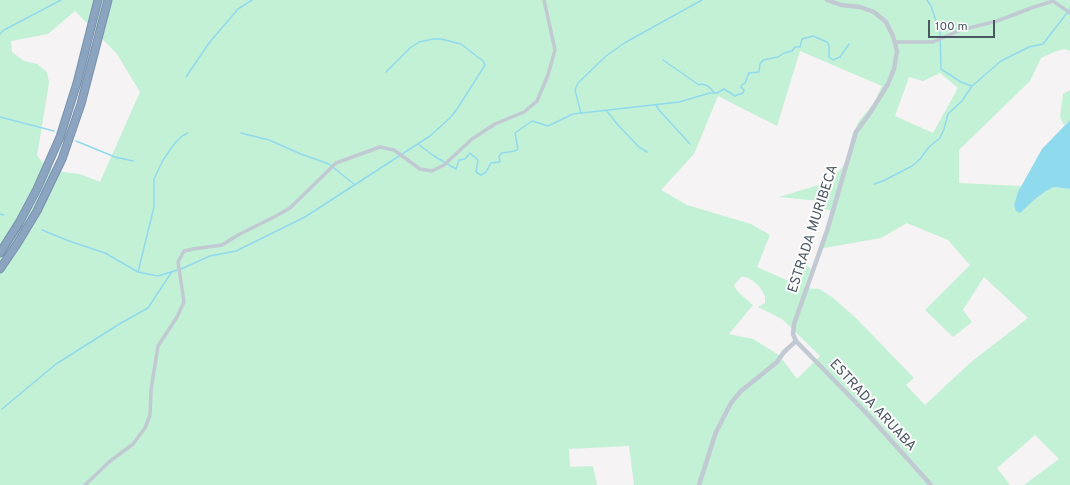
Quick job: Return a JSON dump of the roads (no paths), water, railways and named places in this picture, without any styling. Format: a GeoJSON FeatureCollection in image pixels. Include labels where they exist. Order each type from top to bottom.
{"type":"FeatureCollection","features":[{"type":"Feature","properties":{"kind":"highway"},"geometry":{"type":"LineString","coordinates":[[0,253],[32,201],[46,172],[60,137],[78,83],[98,0]]}},
{"type":"Feature","properties":{"kind":"highway"},"geometry":{"type":"LineString","coordinates":[[0,269],[37,211],[62,158],[81,104],[108,0]]}},
{"type":"Feature","properties":{"kind":"street"},"geometry":{"type":"LineString","coordinates":[[84,485],[109,462],[133,444],[144,428],[150,415],[151,390],[158,346],[177,317],[184,302],[178,262],[184,251],[193,248],[222,245],[290,208],[336,163],[380,147],[394,150],[420,169],[432,171],[444,165],[472,139],[494,124],[524,112],[537,101],[548,75],[555,50],[544,0]]}},
{"type":"Feature","properties":{"kind":"street","name":"ESTRADA MURIBECA"},"geometry":{"type":"LineString","coordinates":[[796,341],[793,334],[794,324],[827,231],[856,132],[888,84],[894,69],[897,51],[893,36],[886,22],[874,12],[860,7],[841,5],[827,0]]}},
{"type":"Feature","properties":{"kind":"street"},"geometry":{"type":"LineString","coordinates":[[895,42],[933,42],[961,30],[997,21],[1053,1],[1070,13]]}},
{"type":"Feature","properties":{"kind":"street"},"geometry":{"type":"LineString","coordinates":[[698,485],[716,432],[731,403],[741,391],[777,362],[784,352],[796,341]]}},
{"type":"Feature","properties":{"kind":"street","name":"ESTRADA ARUABA"},"geometry":{"type":"LineString","coordinates":[[796,341],[870,417],[931,485]]}},
{"type":"Feature","properties":{"kind":"water"},"geometry":{"type":"Polygon","coordinates":[[[1070,120],[1070,189],[1054,187],[1035,199],[1020,213],[1016,211],[1014,205],[1018,192],[1042,149],[1070,120]]]}},
{"type":"Feature","properties":{"kind":"waterway"},"geometry":{"type":"LineString","coordinates":[[0,34],[4,30],[61,0]]}},
{"type":"Feature","properties":{"kind":"waterway"},"geometry":{"type":"LineString","coordinates":[[186,77],[209,43],[238,9],[252,0]]}},
{"type":"Feature","properties":{"kind":"waterway"},"geometry":{"type":"LineString","coordinates":[[581,113],[575,90],[578,83],[606,56],[626,42],[702,0]]}},
{"type":"Feature","properties":{"kind":"waterway"},"geometry":{"type":"LineString","coordinates":[[927,0],[931,6],[940,33],[941,69],[961,82],[972,86]]}},
{"type":"Feature","properties":{"kind":"waterway"},"geometry":{"type":"LineString","coordinates":[[874,184],[912,166],[920,159],[929,147],[940,138],[948,114],[962,101],[972,86],[1001,61],[1029,47],[1043,44],[1070,9]]}},
{"type":"Feature","properties":{"kind":"waterway"},"geometry":{"type":"LineString","coordinates":[[418,144],[434,156],[456,169],[459,160],[465,159],[470,153],[478,160],[476,172],[481,175],[486,172],[491,163],[500,162],[499,156],[502,153],[515,151],[518,149],[515,133],[532,121],[548,126],[573,114],[679,102],[710,93],[717,93],[724,89],[735,96],[743,93],[744,90],[741,87],[745,83],[749,73],[759,72],[760,64],[763,60],[778,57],[784,53],[792,51],[795,47],[800,47],[802,39],[813,36],[827,42],[829,45],[829,57],[833,60],[840,57],[849,44]]}},
{"type":"Feature","properties":{"kind":"waterway"},"geometry":{"type":"LineString","coordinates":[[42,230],[105,253],[138,272],[158,276],[181,269],[210,256],[236,251],[305,217],[430,136],[450,118],[457,109],[485,65],[483,61],[461,44],[441,39],[433,39],[419,42],[410,48],[386,72]]}},
{"type":"Feature","properties":{"kind":"waterway"},"geometry":{"type":"LineString","coordinates":[[663,60],[699,85],[702,84],[708,86],[715,93]]}},
{"type":"Feature","properties":{"kind":"waterway"},"geometry":{"type":"LineString","coordinates":[[656,105],[690,144]]}},
{"type":"Feature","properties":{"kind":"waterway"},"geometry":{"type":"LineString","coordinates":[[606,110],[639,147],[647,152]]}},
{"type":"Feature","properties":{"kind":"waterway"},"geometry":{"type":"LineString","coordinates":[[0,117],[54,131]]}},
{"type":"Feature","properties":{"kind":"waterway"},"geometry":{"type":"LineString","coordinates":[[138,272],[154,207],[154,179],[163,160],[175,143],[182,136],[188,133]]}},
{"type":"Feature","properties":{"kind":"waterway"},"geometry":{"type":"LineString","coordinates":[[241,133],[269,140],[329,164],[355,185]]}},
{"type":"Feature","properties":{"kind":"waterway"},"geometry":{"type":"LineString","coordinates":[[76,141],[115,157],[133,161]]}},
{"type":"Feature","properties":{"kind":"waterway"},"geometry":{"type":"LineString","coordinates":[[0,214],[4,215]]}},
{"type":"Feature","properties":{"kind":"waterway"},"geometry":{"type":"LineString","coordinates":[[2,409],[56,364],[121,323],[148,308],[171,273]]}}]}
